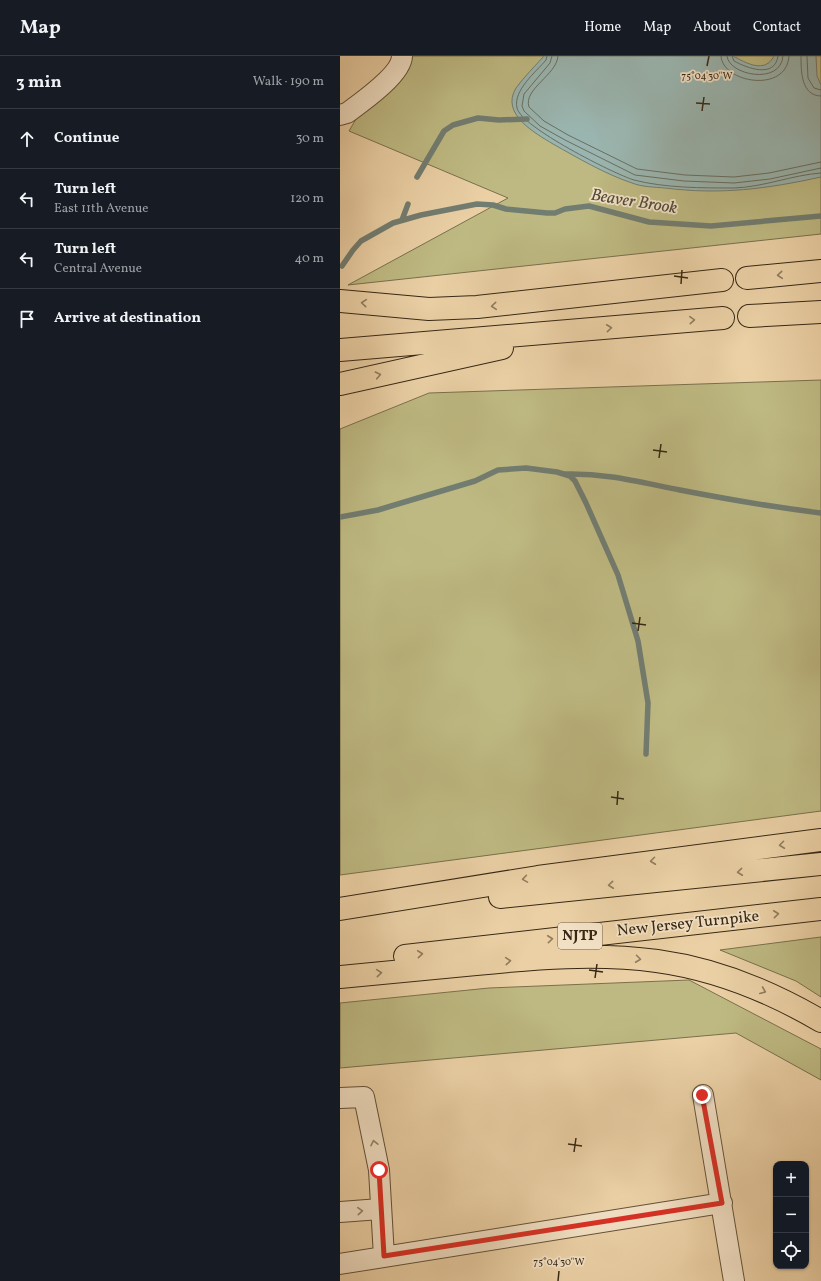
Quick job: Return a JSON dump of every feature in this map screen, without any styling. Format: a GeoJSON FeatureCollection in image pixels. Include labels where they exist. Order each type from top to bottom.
{"type":"FeatureCollection","features":[{"type":"Feature","properties":{"kind":"highway"},"geometry":{"type":"LineString","coordinates":[[747,278],[821,271]]}},
{"type":"Feature","properties":{"kind":"highway"},"geometry":{"type":"LineString","coordinates":[[340,302],[429,309],[455,309],[497,306],[722,280]]}},
{"type":"Feature","properties":{"kind":"highway"},"geometry":{"type":"LineString","coordinates":[[340,336],[499,322],[588,295]]}},
{"type":"Feature","properties":{"kind":"highway"},"geometry":{"type":"LineString","coordinates":[[749,316],[821,312]]}},
{"type":"Feature","properties":{"kind":"highway"},"geometry":{"type":"LineString","coordinates":[[340,350],[489,337],[570,332],[723,318]]}},
{"type":"Feature","properties":{"kind":"highway"},"geometry":{"type":"LineString","coordinates":[[340,384],[570,332]]}},
{"type":"Feature","properties":{"kind":"highway"},"geometry":{"type":"LineString","coordinates":[[340,909],[538,876],[821,840]]}},
{"type":"Feature","properties":{"kind":"highway"},"geometry":{"type":"LineString","coordinates":[[340,913],[821,864]]}},
{"type":"Feature","properties":{"kind":"highway","name":"New Jersey Turnpike"},"geometry":{"type":"LineString","coordinates":[[340,963],[821,909]]}},
{"type":"Feature","properties":{"kind":"highway"},"geometry":{"type":"LineString","coordinates":[[340,977],[548,957],[622,957],[658,961],[694,968],[727,977],[761,990],[821,1020]]}},
{"type":"Feature","properties":{"kind":"street"},"geometry":{"type":"LineString","coordinates":[[340,114],[347,113],[384,84],[402,61],[402,56]]}},
{"type":"Feature","properties":{"kind":"street"},"geometry":{"type":"LineString","coordinates":[[702,1095],[722,1203],[734,1281]]}},
{"type":"Feature","properties":{"kind":"street"},"geometry":{"type":"LineString","coordinates":[[340,1098],[364,1097],[379,1170],[380,1209],[384,1256]]}},
{"type":"Feature","properties":{"kind":"street"},"geometry":{"type":"LineString","coordinates":[[340,1264],[722,1203]]}},
{"type":"Feature","properties":{"kind":"street"},"geometry":{"type":"LineString","coordinates":[[340,1212],[380,1209]]}},
{"type":"Feature","properties":{"kind":"shaded area"},"geometry":{"type":"Polygon","coordinates":[[[393,56],[821,56],[821,234],[348,285],[508,198],[349,131],[393,56]]]}},
{"type":"Feature","properties":{"kind":"shaded area"},"geometry":{"type":"Polygon","coordinates":[[[821,380],[821,811],[340,875],[340,429],[429,393],[821,380]]]}},
{"type":"Feature","properties":{"kind":"shaded area"},"geometry":{"type":"Polygon","coordinates":[[[821,937],[821,997],[796,981],[720,950],[821,937]]]}},
{"type":"Feature","properties":{"kind":"shaded area"},"geometry":{"type":"Polygon","coordinates":[[[689,980],[821,1049],[821,1080],[736,1033],[340,1068],[340,1003],[489,988],[689,980]]]}},
{"type":"Feature","properties":{"kind":"water"},"geometry":{"type":"Polygon","coordinates":[[[544,56],[733,56],[749,64],[760,66],[766,65],[774,56],[816,56],[817,76],[821,85],[821,177],[762,188],[705,191],[644,186],[612,175],[546,140],[522,122],[516,114],[512,106],[512,97],[516,88],[544,56]]]}},
{"type":"Feature","properties":{"kind":"waterway"},"geometry":{"type":"LineString","coordinates":[[417,177],[444,131],[453,125],[478,118],[499,120],[527,119]]}},
{"type":"Feature","properties":{"kind":"waterway"},"geometry":{"type":"LineString","coordinates":[[402,220],[408,204]]}},
{"type":"Feature","properties":{"kind":"waterway","name":"Beaver Brook"},"geometry":{"type":"LineString","coordinates":[[342,266],[361,241],[393,223],[421,215],[477,204],[493,205],[506,209],[547,213],[555,213],[565,209],[589,206],[649,222],[711,226],[821,216]]}},
{"type":"Feature","properties":{"kind":"waterway"},"geometry":{"type":"LineString","coordinates":[[340,517],[378,510],[475,481],[498,470],[526,468],[557,472],[570,476],[575,481],[586,503],[618,575],[638,641],[648,703],[646,754]]}},
{"type":"Feature","properties":{"kind":"waterway"},"geometry":{"type":"LineString","coordinates":[[565,474],[595,475],[637,481],[732,500],[821,513]]}},
{"type":"Feature","properties":{"kind":"route"},"geometry":{"type":"LineString","coordinates":[[379,1170],[380,1209],[384,1256],[722,1203],[702,1095]]}}]}
